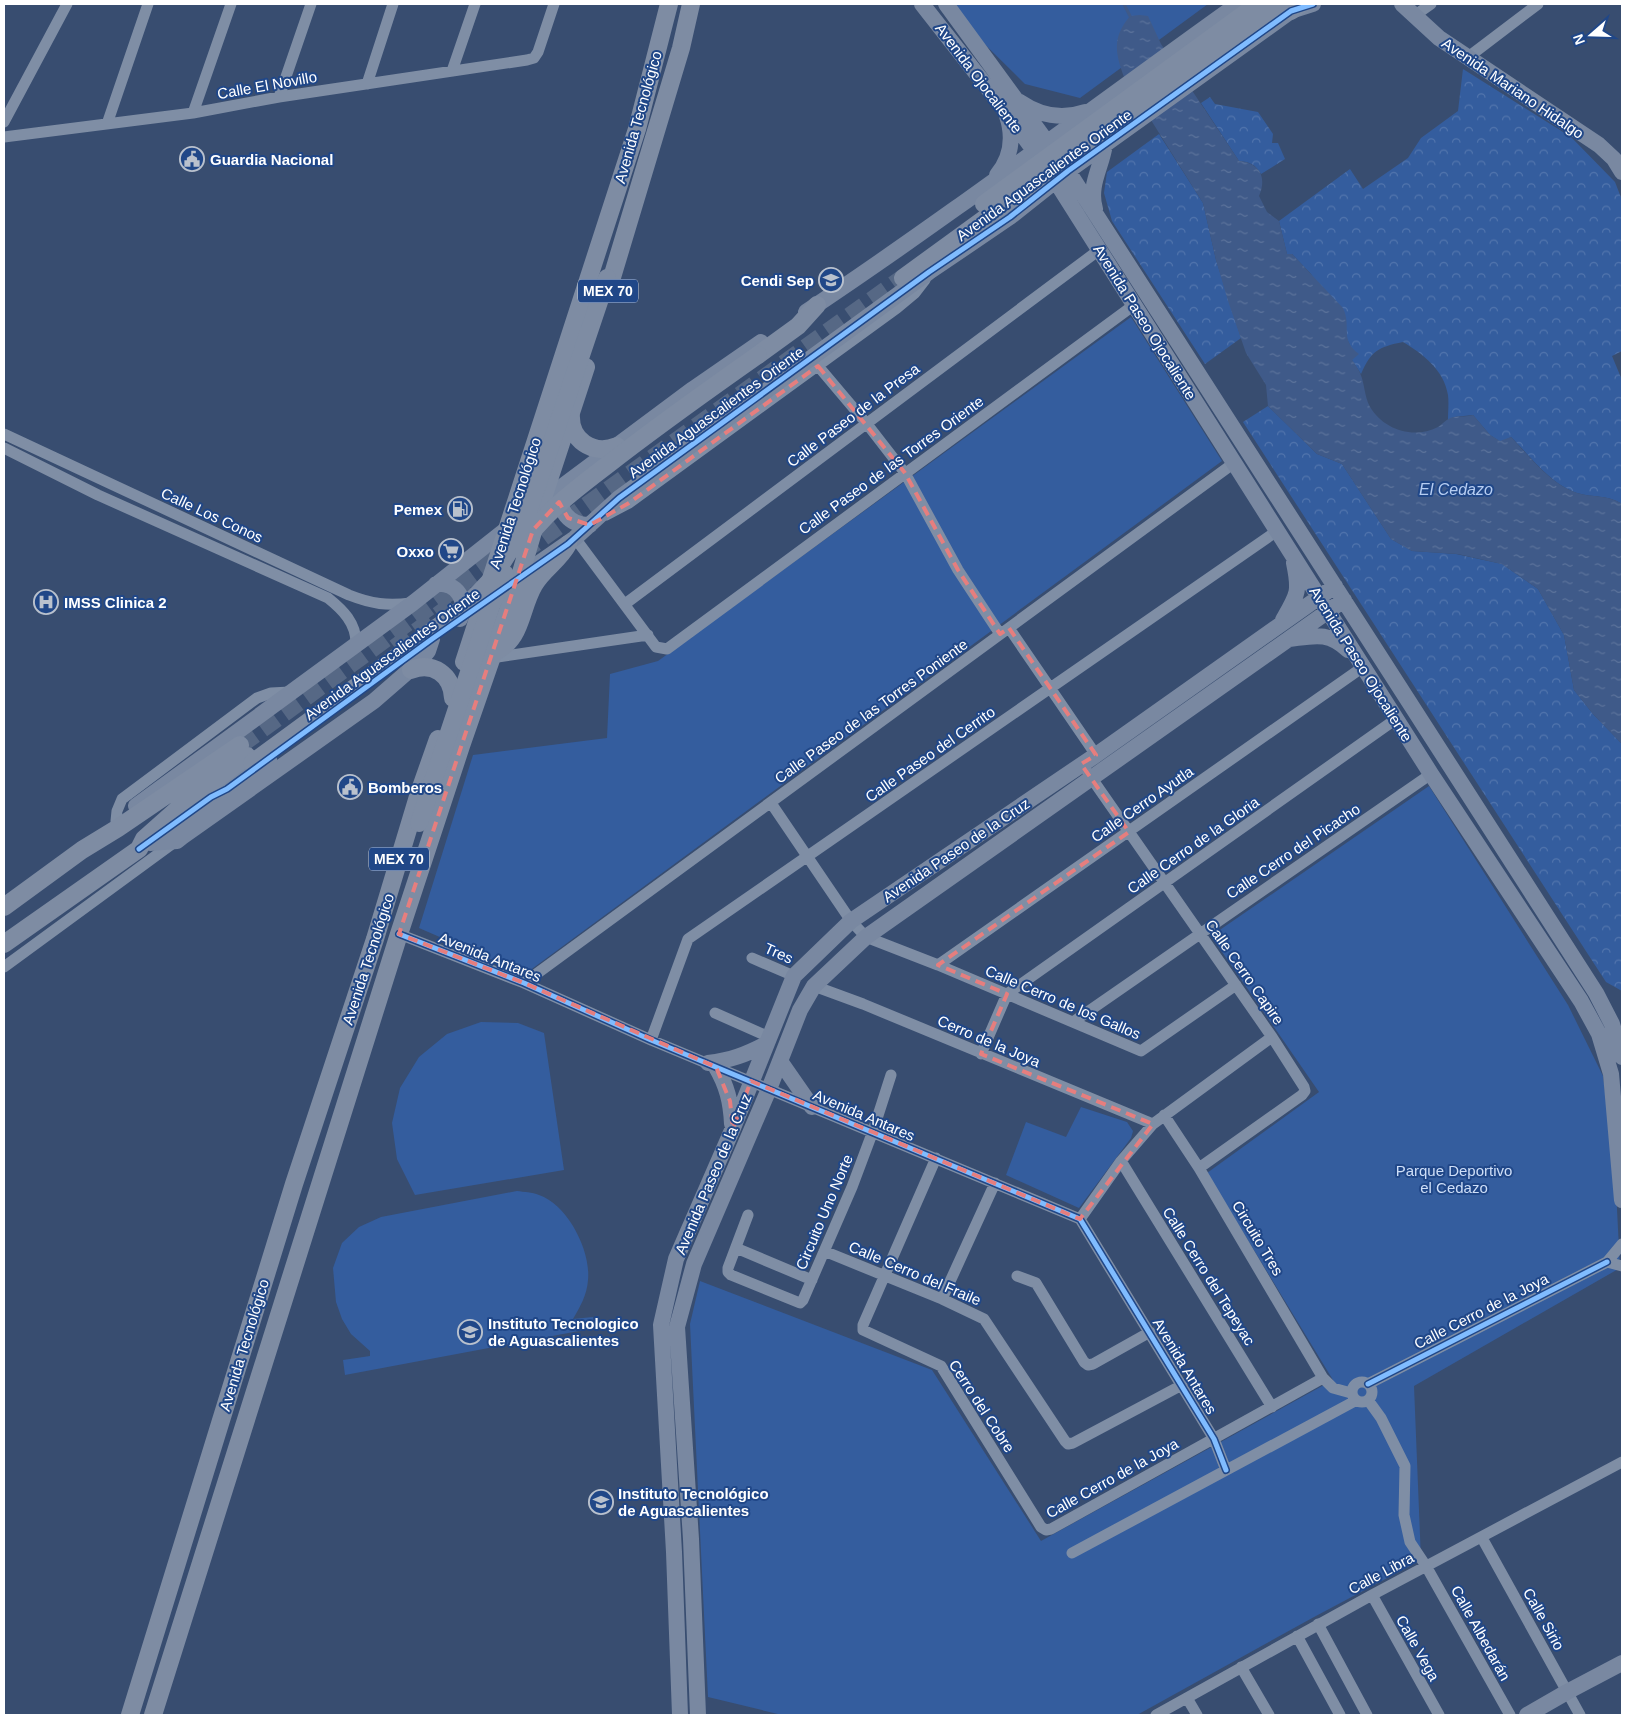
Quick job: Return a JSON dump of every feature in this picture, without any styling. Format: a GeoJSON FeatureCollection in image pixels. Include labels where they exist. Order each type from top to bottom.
{"type":"FeatureCollection","features":[{"type":"Feature","properties":{"kind":"main road","name":"Avenida Tecnológico"},"geometry":{"type":"LineString","coordinates":[[130,1715],[294,1184],[386,903],[419,793],[453,698],[481,605],[637,129],[669,4]]}},
{"type":"Feature","properties":{"kind":"main road","name":"Avenida Tecnológico"},"geometry":{"type":"LineString","coordinates":[[153,1715],[400,934],[520,576],[681,48],[691,4]]}},
{"type":"Feature","properties":{"kind":"main road","name":"Avenida Ojocaliente"},"geometry":{"type":"LineString","coordinates":[[922,4],[1009,103]]}},
{"type":"Feature","properties":{"kind":"main road","name":"Avenida Ojocaliente"},"geometry":{"type":"LineString","coordinates":[[946,4],[1009,103],[1041,147]]}},
{"type":"Feature","properties":{"kind":"main road","name":"Avenida Aguascalientes Oriente"},"geometry":{"type":"LineString","coordinates":[[4,907],[82,850],[116,821],[413,602],[507,528],[693,389],[1007,172],[1238,4]]}},
{"type":"Feature","properties":{"kind":"main road","name":"Avenida Aguascalientes Oriente"},"geometry":{"type":"LineString","coordinates":[[1258,4],[1024,174],[900,274],[1291,6],[1313,4]]}},
{"type":"Feature","properties":{"kind":"main road","name":"Avenida Mariano Hidalgo"},"geometry":{"type":"LineString","coordinates":[[1402,4],[1439,38],[1599,145],[1614,160],[1622,172]]}},
{"type":"Feature","properties":{"kind":"main road","name":"Avenida Aguascalientes Oriente"},"geometry":{"type":"LineString","coordinates":[[4,944],[211,797],[227,789],[432,639],[572,541],[619,498],[929,272],[1010,217],[1062,176],[1194,81],[1291,6]]}},
{"type":"Feature","properties":{"kind":"main road"},"geometry":{"type":"LineString","coordinates":[[989,184],[1004,165],[1010,148],[1009,103],[1052,115],[1071,115],[1093,108]]}},
{"type":"Feature","properties":{"kind":"main road"},"geometry":{"type":"LineString","coordinates":[[1093,108],[1090,116],[1093,130],[1111,140],[1093,189],[1094,205],[1100,220]]}},
{"type":"Feature","properties":{"kind":"main road","name":"Avenida Paseo Ojocaliente"},"geometry":{"type":"LineString","coordinates":[[1041,147],[1062,176],[1100,220],[1596,993],[1612,1024],[1622,1057]]}},
{"type":"Feature","properties":{"kind":"main road"},"geometry":{"type":"LineString","coordinates":[[1007,172],[1018,176],[1024,187],[1020,202],[1010,217]]}},
{"type":"Feature","properties":{"kind":"main road","name":"Avenida Paseo Ojocaliente"},"geometry":{"type":"LineString","coordinates":[[1062,176],[1099,250],[1396,720],[1574,988],[1599,1034],[1612,1074],[1622,1200]]}},
{"type":"Feature","properties":{"kind":"main road"},"geometry":{"type":"LineString","coordinates":[[211,797],[224,785],[246,755],[454,615],[470,603],[492,579],[510,550],[533,498],[607,278],[625,234]]}},
{"type":"Feature","properties":{"kind":"main road"},"geometry":{"type":"LineString","coordinates":[[386,903],[396,893],[496,593],[510,564],[523,544],[539,523],[559,502],[661,424],[798,326],[816,305]]}},
{"type":"Feature","properties":{"kind":"main road"},"geometry":{"type":"LineString","coordinates":[[571,413],[574,432],[582,442],[605,450],[617,446]]}},
{"type":"Feature","properties":{"kind":"main road"},"geometry":{"type":"LineString","coordinates":[[566,484],[560,499],[565,514],[578,524],[592,523]]}},
{"type":"Feature","properties":{"kind":"main road"},"geometry":{"type":"LineString","coordinates":[[492,656],[505,647],[515,633],[533,586],[543,572],[558,559],[572,541]]}},
{"type":"Feature","properties":{"kind":"main road"},"geometry":{"type":"LineString","coordinates":[[1292,554],[1298,584],[1297,593],[1283,633],[1331,637],[1340,642],[1361,664]]}},
{"type":"Feature","properties":{"kind":"main road"},"geometry":{"type":"LineString","coordinates":[[436,584],[451,586],[459,592],[464,606],[459,620]]}},
{"type":"Feature","properties":{"kind":"main road","name":"Avenida Paseo de la Cruz"},"geometry":{"type":"LineString","coordinates":[[698,1715],[691,1539],[677,1327],[694,1264],[769,1089],[800,1010],[814,986],[866,937],[1091,778],[1283,633],[1319,597],[1335,586]]}},
{"type":"Feature","properties":{"kind":"main road","name":"Avenida Paseo de la Cruz"},"geometry":{"type":"LineString","coordinates":[[680,1715],[674,1552],[661,1325],[676,1259],[733,1128],[794,976],[851,922],[1081,764],[1283,633],[1328,611],[1344,600]]}},
{"type":"Feature","properties":{"kind":"main road","name":"Avenida Aguascalientes Oriente"},"geometry":{"type":"LineString","coordinates":[[177,841],[374,701],[411,670],[424,656],[432,639]]}},
{"type":"Feature","properties":{"kind":"main road"},"geometry":{"type":"LineString","coordinates":[[411,670],[429,667],[440,672],[449,680],[453,698]]}},
{"type":"Feature","properties":{"kind":"main road","name":"Avenida Aguascalientes Oriente"},"geometry":{"type":"LineString","coordinates":[[144,846],[144,839],[180,807],[246,755]]}},
{"type":"Feature","properties":{"kind":"main road","name":"Avenida Aguascalientes Oriente"},"geometry":{"type":"LineString","coordinates":[[82,850],[246,755]]}},
{"type":"Feature","properties":{"kind":"main road"},"geometry":{"type":"LineString","coordinates":[[144,846],[177,841]]}},
{"type":"Feature","properties":{"kind":"main road"},"geometry":{"type":"LineString","coordinates":[[733,1128],[730,1101],[725,1083],[712,1065],[743,1056],[767,1040]]}},
{"type":"Feature","properties":{"kind":"main road"},"geometry":{"type":"LineString","coordinates":[[780,1061],[812,1107]]}},
{"type":"Feature","properties":{"kind":"main road"},"geometry":{"type":"LineString","coordinates":[[1527,1715],[1622,1663]]}},
{"type":"Feature","properties":{"kind":"street"},"geometry":{"type":"LineString","coordinates":[[4,122],[67,4]]}},
{"type":"Feature","properties":{"kind":"street"},"geometry":{"type":"LineString","coordinates":[[107,124],[148,4]]}},
{"type":"Feature","properties":{"kind":"street"},"geometry":{"type":"LineString","coordinates":[[193,113],[231,4]]}},
{"type":"Feature","properties":{"kind":"street"},"geometry":{"type":"LineString","coordinates":[[279,97],[310,4]]}},
{"type":"Feature","properties":{"kind":"street"},"geometry":{"type":"LineString","coordinates":[[367,84],[393,4]]}},
{"type":"Feature","properties":{"kind":"street"},"geometry":{"type":"LineString","coordinates":[[452,71],[475,4]]}},
{"type":"Feature","properties":{"kind":"street","name":"Calle El Novillo"},"geometry":{"type":"LineString","coordinates":[[4,138],[193,113],[279,97],[534,58],[554,4]]}},
{"type":"Feature","properties":{"kind":"street"},"geometry":{"type":"LineString","coordinates":[[1414,16],[1431,4]]}},
{"type":"Feature","properties":{"kind":"street"},"geometry":{"type":"LineString","coordinates":[[1467,58],[1538,4]]}},
{"type":"Feature","properties":{"kind":"street","name":"Calle Paseo de la Presa"},"geometry":{"type":"LineString","coordinates":[[625,604],[1099,250]]}},
{"type":"Feature","properties":{"kind":"street","name":"Avenida Aguascalientes Oriente"},"geometry":{"type":"LineString","coordinates":[[592,523],[629,504],[906,301],[920,287],[929,272]]}},
{"type":"Feature","properties":{"kind":"street","name":"Calle Paseo de las Torres Oriente"},"geometry":{"type":"LineString","coordinates":[[648,635],[656,647],[667,650],[1134,305]]}},
{"type":"Feature","properties":{"kind":"street"},"geometry":{"type":"LineString","coordinates":[[818,366],[905,473],[958,570],[1051,688],[1096,755]]}},
{"type":"Feature","properties":{"kind":"street","name":"Calle Los Conos"},"geometry":{"type":"LineString","coordinates":[[4,434],[349,596],[376,604],[396,605],[413,602]]}},
{"type":"Feature","properties":{"kind":"street","name":"Calle Los Conos"},"geometry":{"type":"LineString","coordinates":[[4,448],[98,495],[328,598],[346,615],[352,624],[356,634],[356,643]]}},
{"type":"Feature","properties":{"kind":"street","name":"Calle Paseo de las Torres Poniente"},"geometry":{"type":"LineString","coordinates":[[524,983],[1234,463]]}},
{"type":"Feature","properties":{"kind":"street"},"geometry":{"type":"LineString","coordinates":[[98,495],[104,481]]}},
{"type":"Feature","properties":{"kind":"street","name":"Calle Paseo del Cerrito"},"geometry":{"type":"LineString","coordinates":[[652,1040],[688,939],[1277,531]]}},
{"type":"Feature","properties":{"kind":"street"},"geometry":{"type":"LineString","coordinates":[[492,656],[648,635],[625,604],[572,541]]}},
{"type":"Feature","properties":{"kind":"street","name":"Calle Cerro Ayutla"},"geometry":{"type":"LineString","coordinates":[[938,965],[1129,832],[1361,664]]}},
{"type":"Feature","properties":{"kind":"street","name":"Calle Cerro de la Gloria"},"geometry":{"type":"LineString","coordinates":[[1008,994],[1396,720]]}},
{"type":"Feature","properties":{"kind":"street","name":"Calle Cerro Capire"},"geometry":{"type":"LineString","coordinates":[[1081,764],[1272,1037],[1304,1087],[1305,1091],[1302,1095],[1199,1168]]}},
{"type":"Feature","properties":{"kind":"street","name":"Calle Cerro del Picacho"},"geometry":{"type":"LineString","coordinates":[[1073,1022],[1431,774]]}},
{"type":"Feature","properties":{"kind":"street"},"geometry":{"type":"LineString","coordinates":[[771,803],[851,922],[866,937]]}},
{"type":"Feature","properties":{"kind":"street","name":"Avenida Aguascalientes Oriente"},"geometry":{"type":"LineString","coordinates":[[4,967],[177,841]]}},
{"type":"Feature","properties":{"kind":"street","name":"Avenida Antares"},"geometry":{"type":"LineString","coordinates":[[400,934],[524,983],[652,1040],[1080,1219],[1214,1439],[1226,1470]]}},
{"type":"Feature","properties":{"kind":"street","name":"Calle Cerro de los Gallos"},"geometry":{"type":"LineString","coordinates":[[866,937],[1008,994],[1141,1051],[1236,985]]}},
{"type":"Feature","properties":{"kind":"street","name":"Tres"},"geometry":{"type":"LineString","coordinates":[[752,958],[794,976]]}},
{"type":"Feature","properties":{"kind":"street","name":"Cerro de la Joya"},"geometry":{"type":"LineString","coordinates":[[814,986],[863,1004],[1153,1124]]}},
{"type":"Feature","properties":{"kind":"street"},"geometry":{"type":"LineString","coordinates":[[981,1054],[1008,994]]}},
{"type":"Feature","properties":{"kind":"street"},"geometry":{"type":"LineString","coordinates":[[715,1013],[767,1040]]}},
{"type":"Feature","properties":{"kind":"street"},"geometry":{"type":"LineString","coordinates":[[1080,1219],[1121,1161],[1153,1124],[1272,1037]]}},
{"type":"Feature","properties":{"kind":"street","name":"Circuito Uno Norte"},"geometry":{"type":"LineString","coordinates":[[736,1248],[728,1268],[728,1272],[731,1275],[800,1303],[803,1300],[852,1187],[873,1132],[891,1075]]}},
{"type":"Feature","properties":{"kind":"street","name":"Circuito Tres"},"geometry":{"type":"LineString","coordinates":[[1164,1115],[1199,1168],[1323,1378]]}},
{"type":"Feature","properties":{"kind":"street"},"geometry":{"type":"LineString","coordinates":[[885,1276],[936,1158]]}},
{"type":"Feature","properties":{"kind":"street","name":"Calle Cerro del Tepeyac"},"geometry":{"type":"LineString","coordinates":[[1121,1161],[1272,1407]]}},
{"type":"Feature","properties":{"kind":"street"},"geometry":{"type":"LineString","coordinates":[[942,1299],[995,1183]]}},
{"type":"Feature","properties":{"kind":"street"},"geometry":{"type":"LineString","coordinates":[[748,1215],[736,1248],[812,1280]]}},
{"type":"Feature","properties":{"kind":"street"},"geometry":{"type":"LineString","coordinates":[[1622,1244],[1607,1262],[1622,1266]]}},
{"type":"Feature","properties":{"kind":"street","name":"Calle Cerro del Fraile"},"geometry":{"type":"LineString","coordinates":[[824,1251],[942,1299],[984,1319],[1068,1444],[1182,1385]]}},
{"type":"Feature","properties":{"kind":"street","name":"Calle Cerro de la Joya"},"geometry":{"type":"LineString","coordinates":[[1368,1384],[1607,1262]]}},
{"type":"Feature","properties":{"kind":"street","name":"Cerro del Cobre"},"geometry":{"type":"LineString","coordinates":[[885,1276],[863,1326],[863,1330],[941,1366],[1041,1527],[1046,1530]]}},
{"type":"Feature","properties":{"kind":"street"},"geometry":{"type":"LineString","coordinates":[[1017,1276],[1036,1283],[1084,1362],[1088,1365],[1150,1332]]}},
{"type":"Feature","properties":{"kind":"street"},"geometry":{"type":"LineString","coordinates":[[1323,1378],[1333,1388],[1360,1402],[1368,1400],[1372,1392],[1368,1384],[1364,1382],[1355,1384],[1353,1397]]}},
{"type":"Feature","properties":{"kind":"street","name":"Calle Cerro de la Joya"},"geometry":{"type":"LineString","coordinates":[[1046,1530],[1051,1529],[1323,1378]]}},
{"type":"Feature","properties":{"kind":"street"},"geometry":{"type":"LineString","coordinates":[[1072,1553],[1226,1470],[1353,1397]]}},
{"type":"Feature","properties":{"kind":"street","name":"Calle Albedarán"},"geometry":{"type":"LineString","coordinates":[[1368,1400],[1381,1418],[1405,1466],[1404,1515],[1410,1542],[1426,1566],[1510,1715]]}},
{"type":"Feature","properties":{"kind":"street","name":"Calle Libra"},"geometry":{"type":"LineString","coordinates":[[1156,1715],[1318,1624],[1622,1462]]}},
{"type":"Feature","properties":{"kind":"street","name":"Calle Sirio"},"geometry":{"type":"LineString","coordinates":[[1482,1538],[1580,1715]]}},
{"type":"Feature","properties":{"kind":"street","name":"Calle Vega"},"geometry":{"type":"LineString","coordinates":[[1372,1595],[1439,1715]]}},
{"type":"Feature","properties":{"kind":"street"},"geometry":{"type":"LineString","coordinates":[[1318,1624],[1367,1715]]}},
{"type":"Feature","properties":{"kind":"street"},"geometry":{"type":"LineString","coordinates":[[1297,1636],[1340,1715]]}},
{"type":"Feature","properties":{"kind":"street"},"geometry":{"type":"LineString","coordinates":[[1242,1667],[1269,1715]]}},
{"type":"Feature","properties":{"kind":"street"},"geometry":{"type":"LineString","coordinates":[[1187,1698],[1197,1715]]}},
{"type":"Feature","properties":{"kind":"highlighted area"},"geometry":{"type":"Polygon","coordinates":[[[818,366],[905,473],[958,570],[1000,634],[1009,628],[1096,755],[1081,764],[1129,832],[938,965],[1007,994],[981,1054],[1153,1124],[1080,1219],[751,1081],[733,1128],[730,1101],[716,1067],[524,983],[399,934],[533,530],[559,502],[568,518],[590,525],[629,503],[818,366]]]}},
{"type":"Feature","properties":{"kind":"green space"},"geometry":{"type":"Polygon","coordinates":[[[944,4],[1208,4],[1080,98],[1025,84],[944,4]]]}},
{"type":"Feature","properties":{"kind":"green space"},"geometry":{"type":"Polygon","coordinates":[[[1463,69],[1571,137],[1615,182],[1622,200],[1622,351],[1612,356],[1622,380],[1622,504],[1605,497],[1577,493],[1567,489],[1541,469],[1511,437],[1501,442],[1490,435],[1473,415],[1454,417],[1448,420],[1448,395],[1442,378],[1425,357],[1403,342],[1376,351],[1368,360],[1361,374],[1352,360],[1346,329],[1311,274],[1292,254],[1287,254],[1279,221],[1350,169],[1363,189],[1408,158],[1421,138],[1458,111],[1463,69]]]}},
{"type":"Feature","properties":{"kind":"green space"},"geometry":{"type":"Polygon","coordinates":[[[1210,97],[1215,104],[1258,112],[1273,134],[1272,143],[1278,143],[1285,159],[1261,174],[1252,164],[1239,161],[1201,103],[1210,97]]]}},
{"type":"Feature","properties":{"kind":"green space"},"geometry":{"type":"Polygon","coordinates":[[[1159,134],[1203,203],[1216,260],[1241,338],[1205,364],[1112,221],[1104,193],[1107,172],[1159,134]]]}},
{"type":"Feature","properties":{"kind":"green space"},"geometry":{"type":"Polygon","coordinates":[[[1131,317],[1222,461],[525,974],[419,928],[473,755],[607,738],[610,674],[658,661],[1131,317]]]}},
{"type":"Feature","properties":{"kind":"green space"},"geometry":{"type":"Polygon","coordinates":[[[1268,406],[1317,454],[1342,464],[1391,539],[1412,551],[1456,554],[1502,564],[1538,589],[1564,635],[1574,690],[1593,714],[1621,743],[1622,991],[1606,982],[1243,422],[1268,406]]]}},
{"type":"Feature","properties":{"kind":"green space","name":"Parque Deportivo el Cedazo"},"geometry":{"type":"Polygon","coordinates":[[[1429,786],[1568,1005],[1603,1076],[1615,1170],[1620,1268],[1414,1386],[1421,1560],[1137,1715],[782,1715],[708,1697],[690,1324],[700,1281],[932,1370],[1041,1541],[1333,1380],[1207,1173],[1319,1092],[1211,936],[1429,786]]]}},
{"type":"Feature","properties":{"kind":"green space"},"geometry":{"type":"Polygon","coordinates":[[[481,1022],[518,1023],[544,1033],[564,1170],[415,1195],[397,1159],[392,1123],[400,1088],[419,1057],[447,1034],[481,1022]]]}},
{"type":"Feature","properties":{"kind":"green space"},"geometry":{"type":"Polygon","coordinates":[[[1081,1107],[1127,1122],[1133,1131],[1131,1138],[1079,1208],[1006,1175],[1026,1122],[1066,1137],[1081,1107]]]}},
{"type":"Feature","properties":{"kind":"green space"},"geometry":{"type":"Polygon","coordinates":[[[517,1191],[536,1194],[550,1200],[559,1208],[576,1230],[586,1256],[588,1280],[585,1296],[573,1319],[593,1317],[595,1328],[345,1375],[343,1360],[370,1356],[370,1351],[351,1334],[342,1319],[336,1302],[333,1268],[342,1243],[359,1227],[381,1217],[517,1191]]]}},
{"type":"Feature","properties":{"kind":"water","name":"El Cedazo"},"geometry":{"type":"Polygon","coordinates":[[[1130,16],[1148,16],[1161,44],[1239,161],[1252,165],[1260,172],[1262,183],[1259,196],[1267,212],[1279,221],[1287,254],[1292,254],[1343,308],[1349,343],[1359,354],[1352,360],[1362,377],[1368,403],[1376,415],[1400,430],[1419,432],[1438,427],[1452,418],[1473,415],[1490,435],[1500,441],[1511,437],[1541,469],[1567,489],[1577,493],[1605,497],[1622,504],[1622,748],[1621,743],[1593,714],[1574,690],[1564,635],[1538,589],[1502,564],[1458,554],[1412,551],[1391,539],[1342,464],[1317,454],[1268,406],[1266,385],[1246,353],[1228,301],[1203,203],[1124,77],[1121,68],[1117,53],[1120,31],[1130,16]]]}},
{"type":"Feature","properties":{"kind":"waterway"},"geometry":{"type":"LineString","coordinates":[[1124,4],[1130,16]]}},
{"type":"Feature","properties":{"kind":"tunnel"},"geometry":{"type":"LineString","coordinates":[[521,553],[903,278]]}},
{"type":"Feature","properties":{"kind":"tunnel"},"geometry":{"type":"LineString","coordinates":[[240,745],[504,552]]}},
{"type":"Feature","properties":{"kind":"tunnel"},"geometry":{"type":"LineString","coordinates":[[395,648],[472,590]]}},
{"type":"Feature","properties":{"kind":"cycle path"},"geometry":{"type":"LineString","coordinates":[[139,849],[211,797],[227,789],[432,639],[568,544],[619,498],[929,272],[1010,217],[1068,171],[1291,11],[1313,4]]}},
{"type":"Feature","properties":{"kind":"cycle path"},"geometry":{"type":"LineString","coordinates":[[399,934],[524,983],[651,1040],[1080,1219],[1214,1439],[1226,1470]]}},
{"type":"Feature","properties":{"kind":"cycle path"},"geometry":{"type":"LineString","coordinates":[[1368,1384],[1607,1262]]}},
{"type":"Feature","properties":{"kind":"place","name":"Guardia Nacional"},"geometry":{"type":"Point","coordinates":[192,159]}},
{"type":"Feature","properties":{"kind":"place","name":"Cendi Sep"},"geometry":{"type":"Point","coordinates":[831,280]}},
{"type":"Feature","properties":{"kind":"place","name":"Pemex"},"geometry":{"type":"Point","coordinates":[460,509]}},
{"type":"Feature","properties":{"kind":"place","name":"Oxxo"},"geometry":{"type":"Point","coordinates":[451,551]}},
{"type":"Feature","properties":{"kind":"place","name":"IMSS Clinica 2"},"geometry":{"type":"Point","coordinates":[46,602]}},
{"type":"Feature","properties":{"kind":"place","name":"Bomberos"},"geometry":{"type":"Point","coordinates":[350,787]}},
{"type":"Feature","properties":{"kind":"place","name":"Instituto Tecnologico de Aguascalientes"},"geometry":{"type":"Point","coordinates":[470,1332]}},
{"type":"Feature","properties":{"kind":"place","name":"Instituto Tecnológico de Aguascalientes"},"geometry":{"type":"Point","coordinates":[601,1502]}}]}
